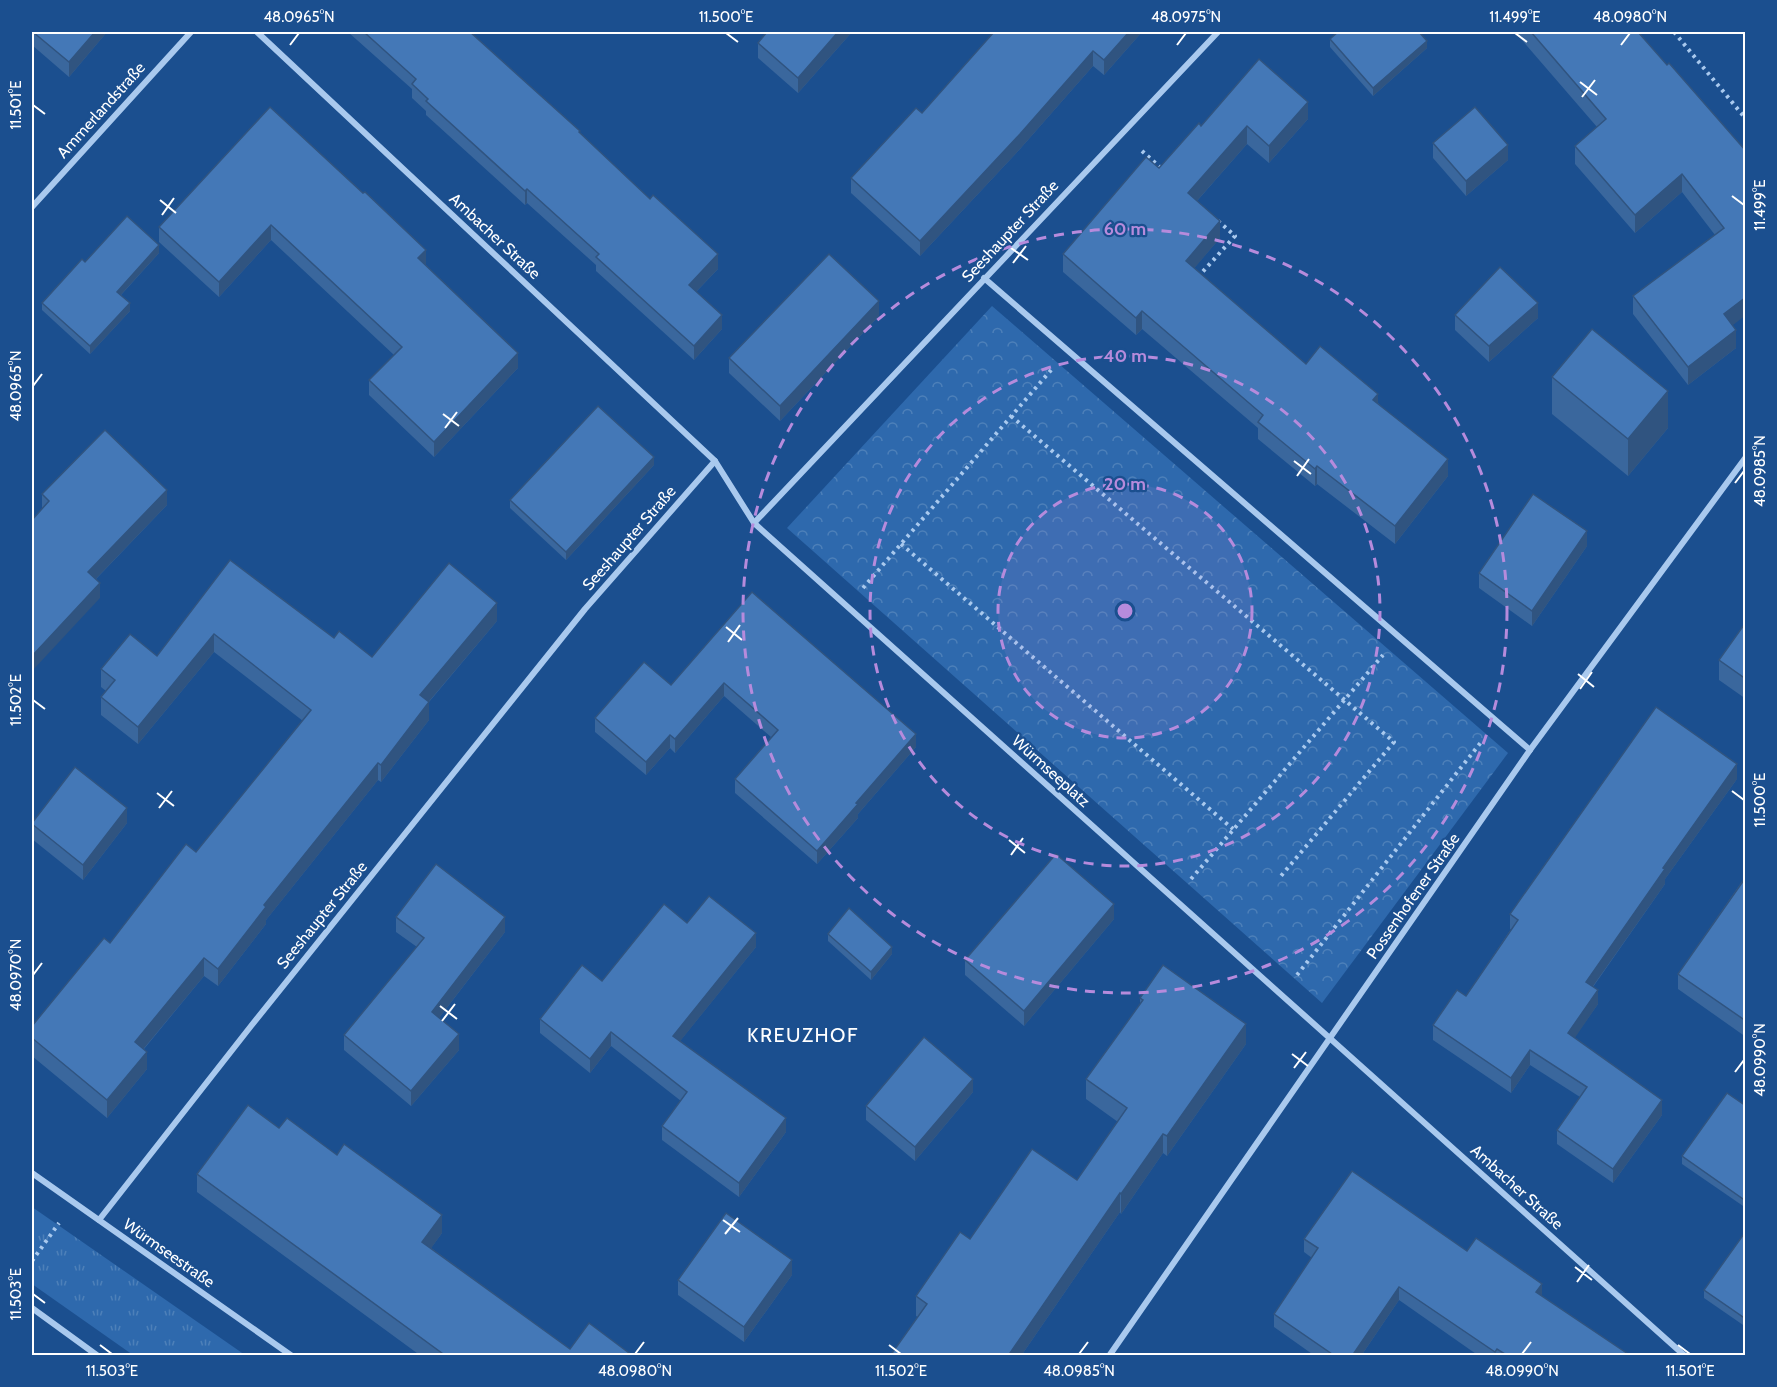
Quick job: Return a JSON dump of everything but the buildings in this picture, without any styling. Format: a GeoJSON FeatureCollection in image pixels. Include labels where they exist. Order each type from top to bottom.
{"type":"FeatureCollection","features":[{"type":"Feature","properties":{"kind":"street","name":"Ammerlandstraße"},"geometry":{"type":"LineString","coordinates":[[32,207],[191,32]]}},
{"type":"Feature","properties":{"kind":"street","name":"Ambacher Straße"},"geometry":{"type":"LineString","coordinates":[[256,32],[715,461]]}},
{"type":"Feature","properties":{"kind":"street","name":"Seeshaupter Straße"},"geometry":{"type":"LineString","coordinates":[[754,523],[1218,32]]}},
{"type":"Feature","properties":{"kind":"street"},"geometry":{"type":"LineString","coordinates":[[984,278],[1530,750]]}},
{"type":"Feature","properties":{"kind":"street","name":"Possenhofener Straße"},"geometry":{"type":"LineString","coordinates":[[1109,1356],[1530,750],[1746,458]]}},
{"type":"Feature","properties":{"kind":"street"},"geometry":{"type":"LineString","coordinates":[[715,461],[754,523]]}},
{"type":"Feature","properties":{"kind":"street","name":"Seeshaupter Straße"},"geometry":{"type":"LineString","coordinates":[[99,1220],[258,1017],[585,609],[715,461]]}},
{"type":"Feature","properties":{"kind":"street","name":"Würmseeplatz"},"geometry":{"type":"LineString","coordinates":[[754,523],[1331,1038]]}},
{"type":"Feature","properties":{"kind":"street","name":"Ambacher Straße"},"geometry":{"type":"LineString","coordinates":[[1331,1038],[1685,1356]]}},
{"type":"Feature","properties":{"kind":"street","name":"Würmseestraße"},"geometry":{"type":"LineString","coordinates":[[32,1173],[291,1356]]}},
{"type":"Feature","properties":{"kind":"street"},"geometry":{"type":"LineString","coordinates":[[32,1308],[98,1356]]}},
{"type":"Feature","properties":{"kind":"path"},"geometry":{"type":"LineString","coordinates":[[1674,32],[1746,119]]}},
{"type":"Feature","properties":{"kind":"path"},"geometry":{"type":"LineString","coordinates":[[1122,133],[1165,172]]}},
{"type":"Feature","properties":{"kind":"path"},"geometry":{"type":"LineString","coordinates":[[1192,284],[1235,236],[1209,213]]}},
{"type":"Feature","properties":{"kind":"path"},"geometry":{"type":"LineString","coordinates":[[847,606],[1068,350]]}},
{"type":"Feature","properties":{"kind":"path"},"geometry":{"type":"LineString","coordinates":[[1011,416],[1394,742],[1281,876]]}},
{"type":"Feature","properties":{"kind":"path"},"geometry":{"type":"LineString","coordinates":[[902,544],[1233,830]]}},
{"type":"Feature","properties":{"kind":"path"},"geometry":{"type":"LineString","coordinates":[[1174,899],[1399,636]]}},
{"type":"Feature","properties":{"kind":"path"},"geometry":{"type":"LineString","coordinates":[[1281,994],[1498,721]]}},
{"type":"Feature","properties":{"kind":"path"},"geometry":{"type":"LineString","coordinates":[[32,1261],[73,1203]]}},
{"type":"Feature","properties":{"kind":"green space"},"geometry":{"type":"Polygon","coordinates":[[[992,306],[1508,753],[1322,1003],[787,528],[992,306]]]}},
{"type":"Feature","properties":{"kind":"green space"},"geometry":{"type":"Polygon","coordinates":[[[32,1207],[245,1355],[133,1355],[32,1284],[32,1207]]]}},
{"type":"Feature","properties":{"kind":"district","name":"KREUZHOF"},"geometry":{"type":"Point","coordinates":[803,1035]}}]}
